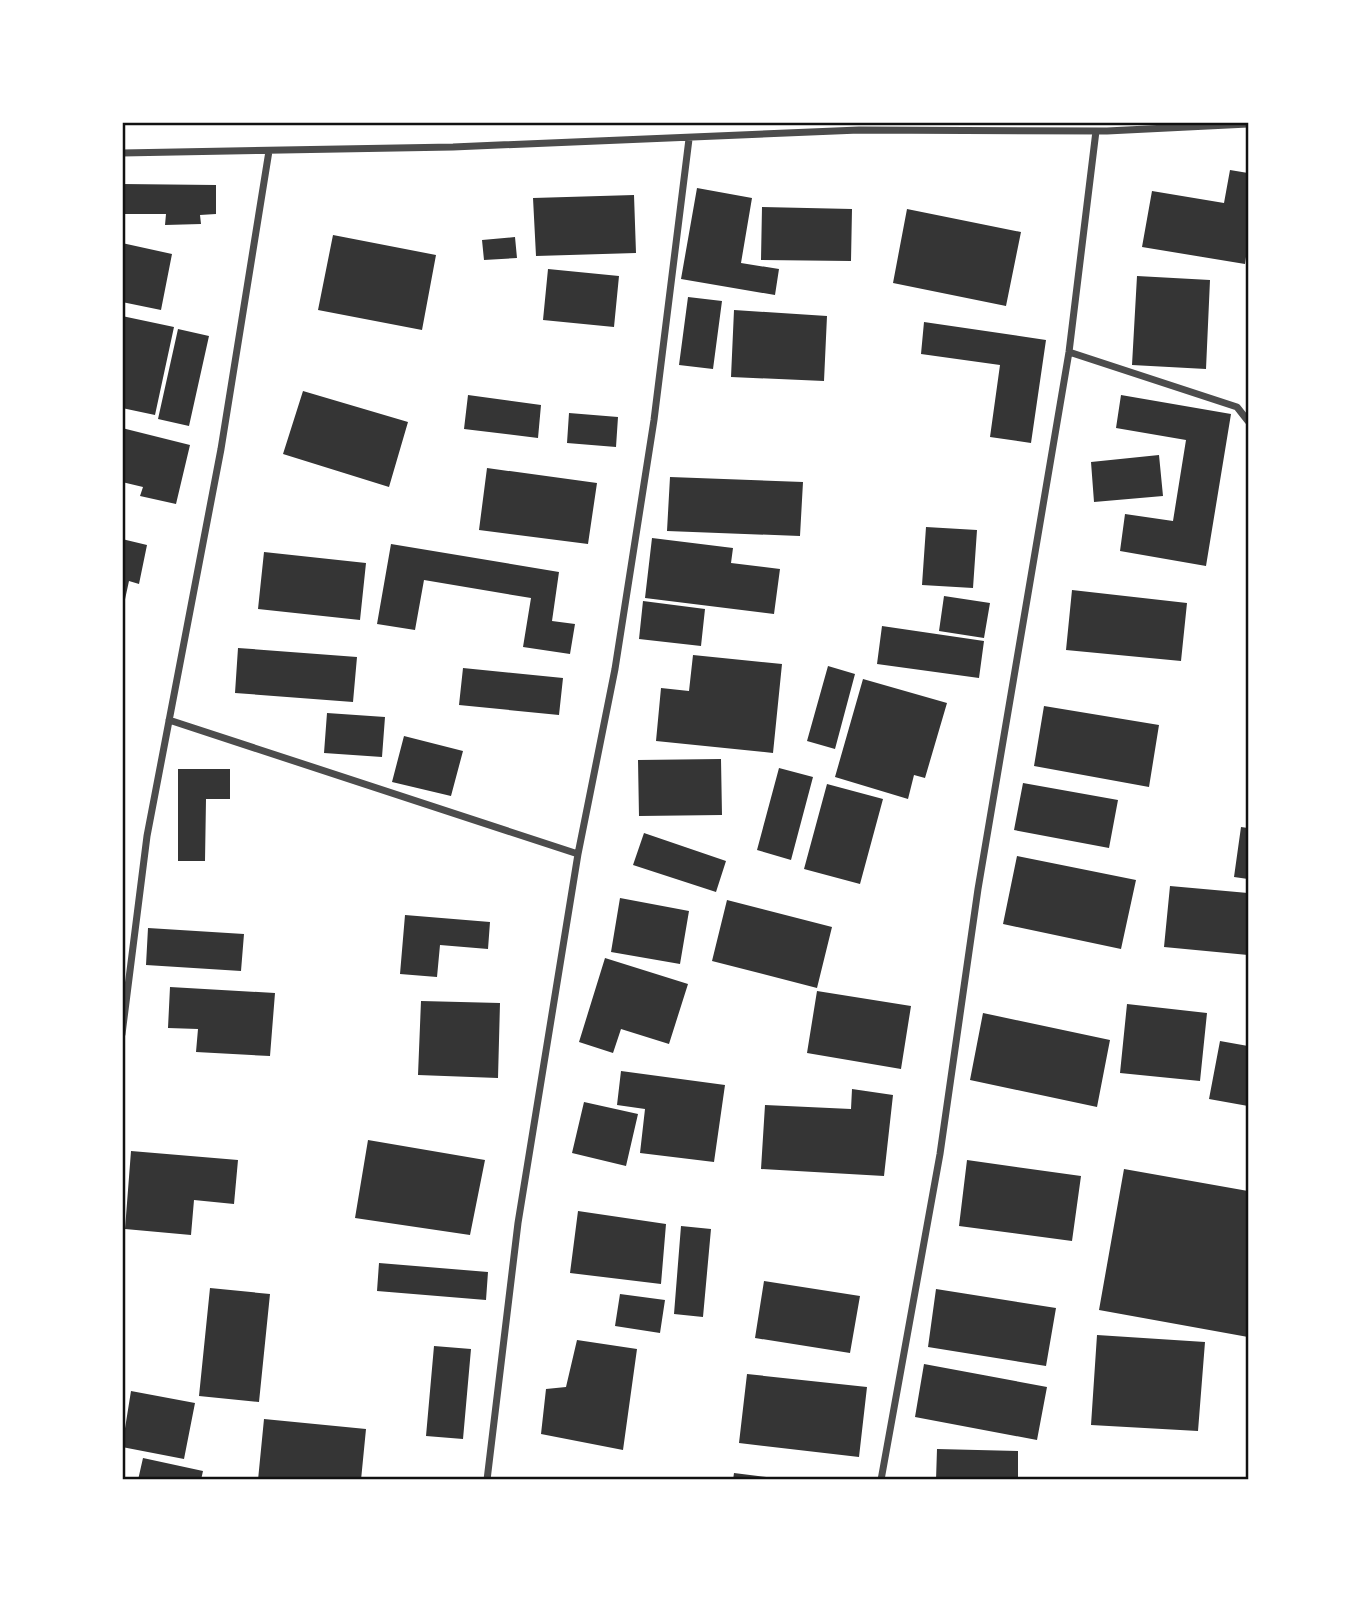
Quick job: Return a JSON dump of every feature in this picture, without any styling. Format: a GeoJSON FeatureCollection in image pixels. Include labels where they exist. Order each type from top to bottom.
{"type":"FeatureCollection","features":[{"type":"Feature","properties":{"kind":"street"},"geometry":{"type":"LineString","coordinates":[[1107,131],[1109,122]]}},
{"type":"Feature","properties":{"kind":"street"},"geometry":{"type":"LineString","coordinates":[[122,153],[689,139],[859,126],[1107,131],[1248,124]]}},
{"type":"Feature","properties":{"kind":"street"},"geometry":{"type":"LineString","coordinates":[[881,1479],[940,1154],[978,889],[1069,352],[1096,131]]}},
{"type":"Feature","properties":{"kind":"street"},"geometry":{"type":"LineString","coordinates":[[487,1479],[518,1223],[578,854],[615,669],[650,448],[689,139]]}},
{"type":"Feature","properties":{"kind":"street"},"geometry":{"type":"LineString","coordinates":[[122,1034],[147,836],[228,410],[269,151]]}},
{"type":"Feature","properties":{"kind":"street"},"geometry":{"type":"LineString","coordinates":[[1069,352],[1237,407],[1248,421]]}},
{"type":"Feature","properties":{"kind":"street"},"geometry":{"type":"LineString","coordinates":[[169,720],[578,854]]}},
{"type":"Feature","properties":{"kind":"building"},"geometry":{"type":"Polygon","coordinates":[[[1230,170],[1248,173],[1248,243],[1245,264],[1142,247],[1152,191],[1224,203],[1230,170]]]}},
{"type":"Feature","properties":{"kind":"building"},"geometry":{"type":"Polygon","coordinates":[[[122,184],[216,185],[216,214],[200,215],[201,224],[165,225],[166,214],[122,214],[122,184]]]}},
{"type":"Feature","properties":{"kind":"building"},"geometry":{"type":"Polygon","coordinates":[[[697,188],[752,198],[741,263],[779,269],[775,295],[681,279],[697,188]]]}},
{"type":"Feature","properties":{"kind":"building"},"geometry":{"type":"Polygon","coordinates":[[[634,195],[636,253],[536,256],[533,198],[634,195]]]}},
{"type":"Feature","properties":{"kind":"building"},"geometry":{"type":"Polygon","coordinates":[[[762,207],[852,209],[851,261],[761,260],[762,207]]]}},
{"type":"Feature","properties":{"kind":"building"},"geometry":{"type":"Polygon","coordinates":[[[907,209],[1021,232],[1006,306],[893,283],[907,209]]]}},
{"type":"Feature","properties":{"kind":"building"},"geometry":{"type":"Polygon","coordinates":[[[333,235],[436,255],[422,330],[318,310],[333,235]]]}},
{"type":"Feature","properties":{"kind":"building"},"geometry":{"type":"Polygon","coordinates":[[[515,237],[517,258],[484,260],[482,240],[515,237]]]}},
{"type":"Feature","properties":{"kind":"building"},"geometry":{"type":"Polygon","coordinates":[[[122,243],[172,254],[161,310],[122,302],[122,243]]]}},
{"type":"Feature","properties":{"kind":"building"},"geometry":{"type":"Polygon","coordinates":[[[548,269],[619,276],[614,327],[543,320],[548,269]]]}},
{"type":"Feature","properties":{"kind":"building"},"geometry":{"type":"Polygon","coordinates":[[[1137,276],[1210,280],[1206,369],[1132,365],[1137,276]]]}},
{"type":"Feature","properties":{"kind":"building"},"geometry":{"type":"Polygon","coordinates":[[[688,297],[722,301],[713,369],[679,365],[688,297]]]}},
{"type":"Feature","properties":{"kind":"building"},"geometry":{"type":"Polygon","coordinates":[[[734,310],[827,316],[824,381],[731,377],[734,310]]]}},
{"type":"Feature","properties":{"kind":"building"},"geometry":{"type":"Polygon","coordinates":[[[122,316],[174,327],[155,415],[122,408],[122,316]]]}},
{"type":"Feature","properties":{"kind":"building"},"geometry":{"type":"Polygon","coordinates":[[[924,322],[1046,340],[1031,443],[990,437],[1000,365],[921,354],[924,322]]]}},
{"type":"Feature","properties":{"kind":"building"},"geometry":{"type":"Polygon","coordinates":[[[178,329],[209,336],[189,426],[158,419],[178,329]]]}},
{"type":"Feature","properties":{"kind":"building"},"geometry":{"type":"Polygon","coordinates":[[[303,391],[408,422],[389,487],[283,454],[303,391]]]}},
{"type":"Feature","properties":{"kind":"building"},"geometry":{"type":"Polygon","coordinates":[[[468,395],[541,405],[538,438],[464,429],[468,395]]]}},
{"type":"Feature","properties":{"kind":"building"},"geometry":{"type":"Polygon","coordinates":[[[1121,395],[1231,414],[1206,566],[1120,551],[1125,514],[1173,521],[1186,440],[1116,428],[1121,395]]]}},
{"type":"Feature","properties":{"kind":"building"},"geometry":{"type":"Polygon","coordinates":[[[569,413],[618,417],[616,447],[567,443],[569,413]]]}},
{"type":"Feature","properties":{"kind":"building"},"geometry":{"type":"Polygon","coordinates":[[[122,428],[190,445],[176,504],[140,496],[143,487],[122,482],[122,428]]]}},
{"type":"Feature","properties":{"kind":"building"},"geometry":{"type":"Polygon","coordinates":[[[1159,455],[1163,496],[1094,502],[1091,462],[1159,455]]]}},
{"type":"Feature","properties":{"kind":"building"},"geometry":{"type":"Polygon","coordinates":[[[487,468],[597,483],[588,544],[479,530],[487,468]]]}},
{"type":"Feature","properties":{"kind":"building"},"geometry":{"type":"Polygon","coordinates":[[[670,477],[803,482],[800,536],[667,531],[670,477]]]}},
{"type":"Feature","properties":{"kind":"building"},"geometry":{"type":"Polygon","coordinates":[[[926,527],[977,530],[973,588],[922,585],[926,527]]]}},
{"type":"Feature","properties":{"kind":"building"},"geometry":{"type":"Polygon","coordinates":[[[652,538],[733,548],[731,563],[780,569],[774,614],[645,598],[652,538]]]}},
{"type":"Feature","properties":{"kind":"building"},"geometry":{"type":"Polygon","coordinates":[[[122,539],[147,545],[139,584],[129,581],[124,604],[122,539]]]}},
{"type":"Feature","properties":{"kind":"building"},"geometry":{"type":"Polygon","coordinates":[[[391,544],[559,572],[552,621],[575,624],[570,654],[523,647],[531,598],[424,580],[415,630],[377,624],[391,544]]]}},
{"type":"Feature","properties":{"kind":"building"},"geometry":{"type":"Polygon","coordinates":[[[264,552],[366,563],[360,620],[258,609],[264,552]]]}},
{"type":"Feature","properties":{"kind":"building"},"geometry":{"type":"Polygon","coordinates":[[[1072,590],[1187,603],[1181,661],[1066,650],[1072,590]]]}},
{"type":"Feature","properties":{"kind":"building"},"geometry":{"type":"Polygon","coordinates":[[[944,596],[990,603],[984,638],[939,631],[944,596]]]}},
{"type":"Feature","properties":{"kind":"building"},"geometry":{"type":"Polygon","coordinates":[[[643,601],[705,609],[701,646],[639,639],[643,601]]]}},
{"type":"Feature","properties":{"kind":"building"},"geometry":{"type":"Polygon","coordinates":[[[882,626],[984,641],[979,678],[877,664],[882,626]]]}},
{"type":"Feature","properties":{"kind":"building"},"geometry":{"type":"Polygon","coordinates":[[[238,648],[357,657],[353,702],[235,693],[238,648]]]}},
{"type":"Feature","properties":{"kind":"building"},"geometry":{"type":"Polygon","coordinates":[[[693,655],[782,664],[773,753],[656,741],[661,688],[689,691],[693,655]]]}},
{"type":"Feature","properties":{"kind":"building"},"geometry":{"type":"Polygon","coordinates":[[[828,666],[855,674],[835,749],[807,741],[828,666]]]}},
{"type":"Feature","properties":{"kind":"building"},"geometry":{"type":"Polygon","coordinates":[[[463,668],[563,678],[559,715],[459,705],[463,668]]]}},
{"type":"Feature","properties":{"kind":"building"},"geometry":{"type":"Polygon","coordinates":[[[863,679],[947,703],[925,778],[914,775],[908,799],[835,777],[863,679]]]}},
{"type":"Feature","properties":{"kind":"building"},"geometry":{"type":"Polygon","coordinates":[[[1044,706],[1159,725],[1149,787],[1034,766],[1044,706]]]}},
{"type":"Feature","properties":{"kind":"building"},"geometry":{"type":"Polygon","coordinates":[[[327,713],[385,717],[382,757],[324,753],[327,713]]]}},
{"type":"Feature","properties":{"kind":"building"},"geometry":{"type":"Polygon","coordinates":[[[404,736],[463,751],[451,796],[392,782],[404,736]]]}},
{"type":"Feature","properties":{"kind":"building"},"geometry":{"type":"Polygon","coordinates":[[[721,759],[722,815],[639,816],[638,760],[721,759]]]}},
{"type":"Feature","properties":{"kind":"building"},"geometry":{"type":"Polygon","coordinates":[[[779,768],[813,777],[791,860],[757,850],[779,768]]]}},
{"type":"Feature","properties":{"kind":"building"},"geometry":{"type":"Polygon","coordinates":[[[178,769],[230,769],[230,799],[206,799],[205,861],[178,861],[178,769]]]}},
{"type":"Feature","properties":{"kind":"building"},"geometry":{"type":"Polygon","coordinates":[[[1023,783],[1118,800],[1109,848],[1014,830],[1023,783]]]}},
{"type":"Feature","properties":{"kind":"building"},"geometry":{"type":"Polygon","coordinates":[[[827,784],[883,799],[860,884],[804,869],[827,784]]]}},
{"type":"Feature","properties":{"kind":"building"},"geometry":{"type":"Polygon","coordinates":[[[1241,827],[1248,828],[1248,879],[1234,877],[1241,827]]]}},
{"type":"Feature","properties":{"kind":"building"},"geometry":{"type":"Polygon","coordinates":[[[644,833],[726,861],[716,892],[633,865],[644,833]]]}},
{"type":"Feature","properties":{"kind":"building"},"geometry":{"type":"Polygon","coordinates":[[[1017,856],[1136,880],[1121,949],[1003,924],[1017,856]]]}},
{"type":"Feature","properties":{"kind":"building"},"geometry":{"type":"Polygon","coordinates":[[[1170,886],[1248,893],[1248,955],[1164,947],[1170,886]]]}},
{"type":"Feature","properties":{"kind":"building"},"geometry":{"type":"Polygon","coordinates":[[[620,898],[689,911],[680,964],[611,952],[620,898]]]}},
{"type":"Feature","properties":{"kind":"building"},"geometry":{"type":"Polygon","coordinates":[[[727,900],[832,927],[817,988],[712,961],[727,900]]]}},
{"type":"Feature","properties":{"kind":"building"},"geometry":{"type":"Polygon","coordinates":[[[405,915],[490,922],[488,949],[440,945],[437,977],[400,974],[405,915]]]}},
{"type":"Feature","properties":{"kind":"building"},"geometry":{"type":"Polygon","coordinates":[[[148,928],[244,934],[241,971],[146,965],[148,928]]]}},
{"type":"Feature","properties":{"kind":"building"},"geometry":{"type":"Polygon","coordinates":[[[605,958],[688,984],[669,1044],[621,1029],[613,1053],[579,1042],[605,958]]]}},
{"type":"Feature","properties":{"kind":"building"},"geometry":{"type":"Polygon","coordinates":[[[170,987],[275,993],[270,1056],[196,1052],[198,1029],[168,1028],[170,987]]]}},
{"type":"Feature","properties":{"kind":"building"},"geometry":{"type":"Polygon","coordinates":[[[817,991],[911,1006],[901,1069],[807,1053],[817,991]]]}},
{"type":"Feature","properties":{"kind":"building"},"geometry":{"type":"Polygon","coordinates":[[[421,1001],[500,1003],[498,1078],[418,1075],[421,1001]]]}},
{"type":"Feature","properties":{"kind":"building"},"geometry":{"type":"Polygon","coordinates":[[[1127,1004],[1207,1013],[1200,1081],[1120,1073],[1127,1004]]]}},
{"type":"Feature","properties":{"kind":"building"},"geometry":{"type":"Polygon","coordinates":[[[983,1013],[1110,1040],[1097,1107],[970,1080],[983,1013]]]}},
{"type":"Feature","properties":{"kind":"building"},"geometry":{"type":"Polygon","coordinates":[[[1220,1041],[1248,1046],[1248,1106],[1209,1099],[1220,1041]]]}},
{"type":"Feature","properties":{"kind":"building"},"geometry":{"type":"Polygon","coordinates":[[[621,1071],[725,1085],[714,1162],[640,1153],[645,1109],[617,1105],[621,1071]]]}},
{"type":"Feature","properties":{"kind":"building"},"geometry":{"type":"Polygon","coordinates":[[[852,1089],[893,1095],[884,1176],[761,1169],[765,1105],[851,1109],[852,1089]]]}},
{"type":"Feature","properties":{"kind":"building"},"geometry":{"type":"Polygon","coordinates":[[[584,1102],[638,1114],[626,1166],[572,1153],[584,1102]]]}},
{"type":"Feature","properties":{"kind":"building"},"geometry":{"type":"Polygon","coordinates":[[[368,1140],[485,1160],[470,1235],[355,1218],[368,1140]]]}},
{"type":"Feature","properties":{"kind":"building"},"geometry":{"type":"Polygon","coordinates":[[[131,1151],[238,1160],[234,1204],[194,1200],[191,1235],[125,1229],[131,1151]]]}},
{"type":"Feature","properties":{"kind":"building"},"geometry":{"type":"Polygon","coordinates":[[[967,1160],[1081,1176],[1072,1241],[959,1226],[967,1160]]]}},
{"type":"Feature","properties":{"kind":"building"},"geometry":{"type":"Polygon","coordinates":[[[1124,1169],[1248,1191],[1248,1337],[1099,1310],[1124,1169]]]}},
{"type":"Feature","properties":{"kind":"building"},"geometry":{"type":"Polygon","coordinates":[[[578,1211],[666,1224],[661,1284],[570,1273],[578,1211]]]}},
{"type":"Feature","properties":{"kind":"building"},"geometry":{"type":"Polygon","coordinates":[[[681,1226],[711,1229],[703,1317],[674,1314],[681,1226]]]}},
{"type":"Feature","properties":{"kind":"building"},"geometry":{"type":"Polygon","coordinates":[[[379,1263],[488,1272],[486,1300],[377,1291],[379,1263]]]}},
{"type":"Feature","properties":{"kind":"building"},"geometry":{"type":"Polygon","coordinates":[[[764,1281],[860,1296],[850,1353],[755,1338],[764,1281]]]}},
{"type":"Feature","properties":{"kind":"building"},"geometry":{"type":"Polygon","coordinates":[[[210,1288],[270,1294],[259,1402],[199,1396],[210,1288]]]}},
{"type":"Feature","properties":{"kind":"building"},"geometry":{"type":"Polygon","coordinates":[[[936,1289],[1056,1308],[1046,1366],[928,1347],[936,1289]]]}},
{"type":"Feature","properties":{"kind":"building"},"geometry":{"type":"Polygon","coordinates":[[[620,1294],[665,1300],[660,1333],[615,1326],[620,1294]]]}},
{"type":"Feature","properties":{"kind":"building"},"geometry":{"type":"Polygon","coordinates":[[[1097,1335],[1205,1342],[1198,1431],[1091,1425],[1097,1335]]]}},
{"type":"Feature","properties":{"kind":"building"},"geometry":{"type":"Polygon","coordinates":[[[577,1340],[637,1349],[623,1450],[541,1434],[546,1389],[566,1387],[577,1340]]]}},
{"type":"Feature","properties":{"kind":"building"},"geometry":{"type":"Polygon","coordinates":[[[434,1346],[471,1349],[463,1439],[426,1436],[434,1346]]]}},
{"type":"Feature","properties":{"kind":"building"},"geometry":{"type":"Polygon","coordinates":[[[924,1364],[1047,1387],[1037,1440],[915,1417],[924,1364]]]}},
{"type":"Feature","properties":{"kind":"building"},"geometry":{"type":"Polygon","coordinates":[[[747,1374],[867,1387],[859,1457],[739,1443],[747,1374]]]}},
{"type":"Feature","properties":{"kind":"building"},"geometry":{"type":"Polygon","coordinates":[[[131,1391],[195,1403],[184,1459],[122,1447],[131,1391]]]}},
{"type":"Feature","properties":{"kind":"building"},"geometry":{"type":"Polygon","coordinates":[[[264,1419],[366,1429],[361,1480],[258,1480],[264,1419]]]}},
{"type":"Feature","properties":{"kind":"building"},"geometry":{"type":"Polygon","coordinates":[[[937,1449],[1018,1451],[1018,1480],[936,1480],[937,1449]]]}},
{"type":"Feature","properties":{"kind":"building"},"geometry":{"type":"Polygon","coordinates":[[[143,1458],[203,1471],[201,1480],[138,1480],[143,1458]]]}},
{"type":"Feature","properties":{"kind":"building"},"geometry":{"type":"Polygon","coordinates":[[[734,1473],[775,1478],[775,1480],[733,1480],[734,1473]]]}}]}
